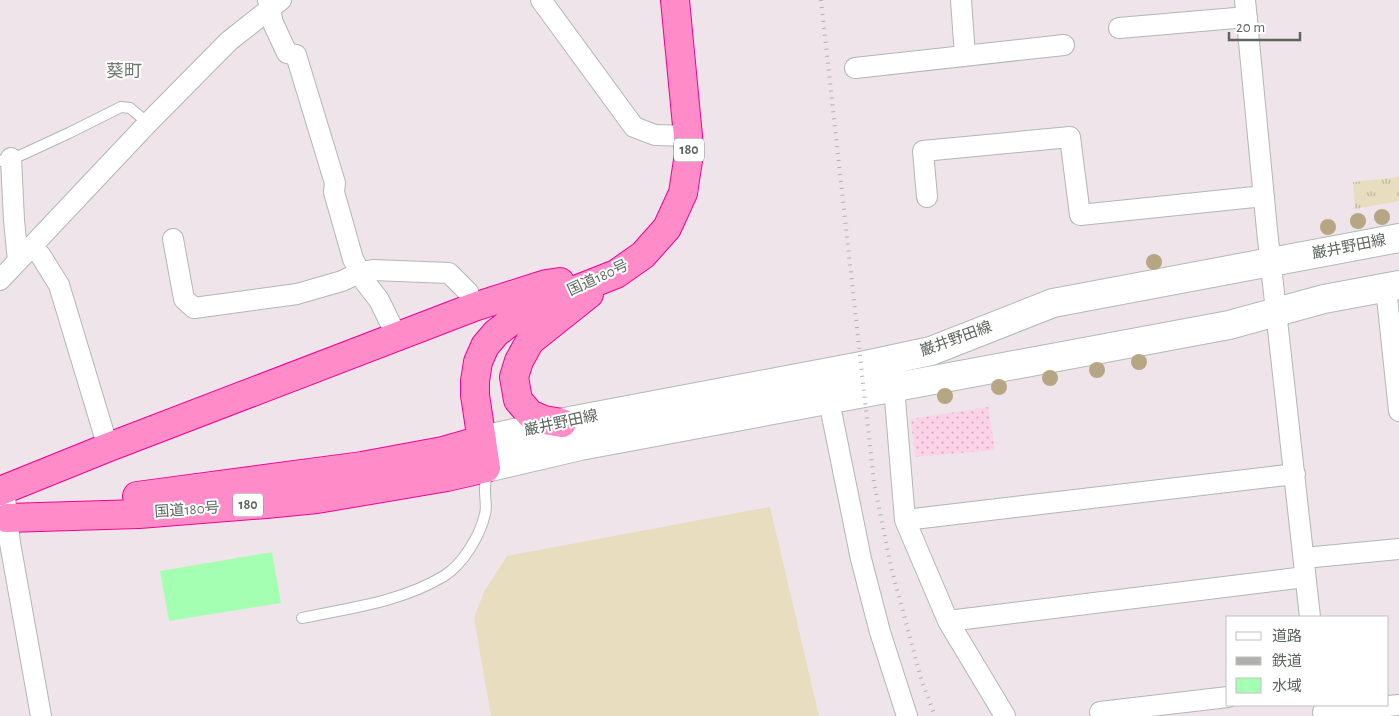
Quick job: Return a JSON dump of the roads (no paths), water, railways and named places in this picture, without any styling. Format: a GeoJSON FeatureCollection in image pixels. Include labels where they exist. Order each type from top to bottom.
{"type":"FeatureCollection","features":[{"type":"Feature","properties":{"kind":"highway","name":"国道180号"},"geometry":{"type":"LineString","coordinates":[[4,518],[139,514],[317,499],[486,468],[475,395],[478,362],[485,346],[496,333],[518,316],[550,300],[616,274],[643,255],[667,228],[683,193],[689,154],[675,0]]}},
{"type":"Feature","properties":{"kind":"highway"},"geometry":{"type":"LineString","coordinates":[[2,490],[474,307],[546,284],[616,274]]}},
{"type":"Feature","properties":{"kind":"highway"},"geometry":{"type":"LineString","coordinates":[[562,423],[544,420],[530,414],[518,400],[514,377],[519,362],[530,342],[616,274]]}},
{"type":"Feature","properties":{"kind":"highway","name":"国道180号"},"geometry":{"type":"LineString","coordinates":[[4,518],[138,496],[362,466],[443,451],[482,440]]}},
{"type":"Feature","properties":{"kind":"main road","name":"巌井野田線"},"geometry":{"type":"LineString","coordinates":[[482,440],[931,351],[1053,303],[1399,238]]}},
{"type":"Feature","properties":{"kind":"main road","name":"巌井野田線"},"geometry":{"type":"LineString","coordinates":[[486,468],[580,446],[1219,327],[1324,299],[1393,287]]}},
{"type":"Feature","properties":{"kind":"street"},"geometry":{"type":"LineString","coordinates":[[541,0],[634,127],[655,135],[688,136]]}},
{"type":"Feature","properties":{"kind":"street"},"geometry":{"type":"LineString","coordinates":[[961,0],[965,56]]}},
{"type":"Feature","properties":{"kind":"street"},"geometry":{"type":"LineString","coordinates":[[0,280],[148,123],[229,41],[273,3]]}},
{"type":"Feature","properties":{"kind":"street"},"geometry":{"type":"LineString","coordinates":[[273,3],[274,23],[287,53],[296,55],[335,183],[334,192],[353,259],[365,282],[379,300],[397,337]]}},
{"type":"Feature","properties":{"kind":"street"},"geometry":{"type":"LineString","coordinates":[[1119,28],[1246,8],[1276,312],[1310,616]]}},
{"type":"Feature","properties":{"kind":"street"},"geometry":{"type":"LineString","coordinates":[[855,68],[1064,45]]}},
{"type":"Feature","properties":{"kind":"street"},"geometry":{"type":"LineString","coordinates":[[927,197],[923,151],[1070,137],[1080,215],[1264,196]]}},
{"type":"Feature","properties":{"kind":"street"},"geometry":{"type":"LineString","coordinates":[[6,160],[18,261]]}},
{"type":"Feature","properties":{"kind":"street"},"geometry":{"type":"LineString","coordinates":[[173,239],[184,299],[194,308],[297,294],[342,282],[360,272],[373,270],[449,273],[468,292],[474,307]]}},
{"type":"Feature","properties":{"kind":"street"},"geometry":{"type":"LineString","coordinates":[[32,246],[41,256],[59,285],[109,447]]}},
{"type":"Feature","properties":{"kind":"street"},"geometry":{"type":"LineString","coordinates":[[1393,287],[1399,411]]}},
{"type":"Feature","properties":{"kind":"street"},"geometry":{"type":"LineString","coordinates":[[894,387],[905,520],[948,621],[1005,716]]}},
{"type":"Feature","properties":{"kind":"street"},"geometry":{"type":"LineString","coordinates":[[828,401],[861,559],[880,632],[906,716]]}},
{"type":"Feature","properties":{"kind":"street"},"geometry":{"type":"LineString","coordinates":[[905,520],[1295,474]]}},
{"type":"Feature","properties":{"kind":"street"},"geometry":{"type":"LineString","coordinates":[[2,490],[4,518],[41,716]]}},
{"type":"Feature","properties":{"kind":"street"},"geometry":{"type":"LineString","coordinates":[[948,621],[1304,568],[1399,549]]}},
{"type":"Feature","properties":{"kind":"street"},"geometry":{"type":"LineString","coordinates":[[1100,712],[1226,697]]}},
{"type":"Feature","properties":{"kind":"street"},"geometry":{"type":"LineString","coordinates":[[1322,711],[1386,706]]}},
{"type":"Feature","properties":{"kind":"lane"},"geometry":{"type":"LineString","coordinates":[[6,160],[69,134],[121,107],[130,108],[148,123]]}},
{"type":"Feature","properties":{"kind":"lane"},"geometry":{"type":"LineString","coordinates":[[302,618],[370,604],[411,593],[445,575],[461,560],[479,534],[486,512],[486,468]]}},
{"type":"Feature","properties":{"kind":"water"},"geometry":{"type":"Polygon","coordinates":[[[272,552],[281,603],[169,621],[160,571],[272,552]]]}},
{"type":"Feature","properties":{"kind":"railway"},"geometry":{"type":"LineString","coordinates":[[821,0],[874,483],[891,567],[922,682],[935,716]]}},
{"type":"Feature","properties":{"kind":"district","name":"葵町"},"geometry":{"type":"Point","coordinates":[124,72]}}]}
